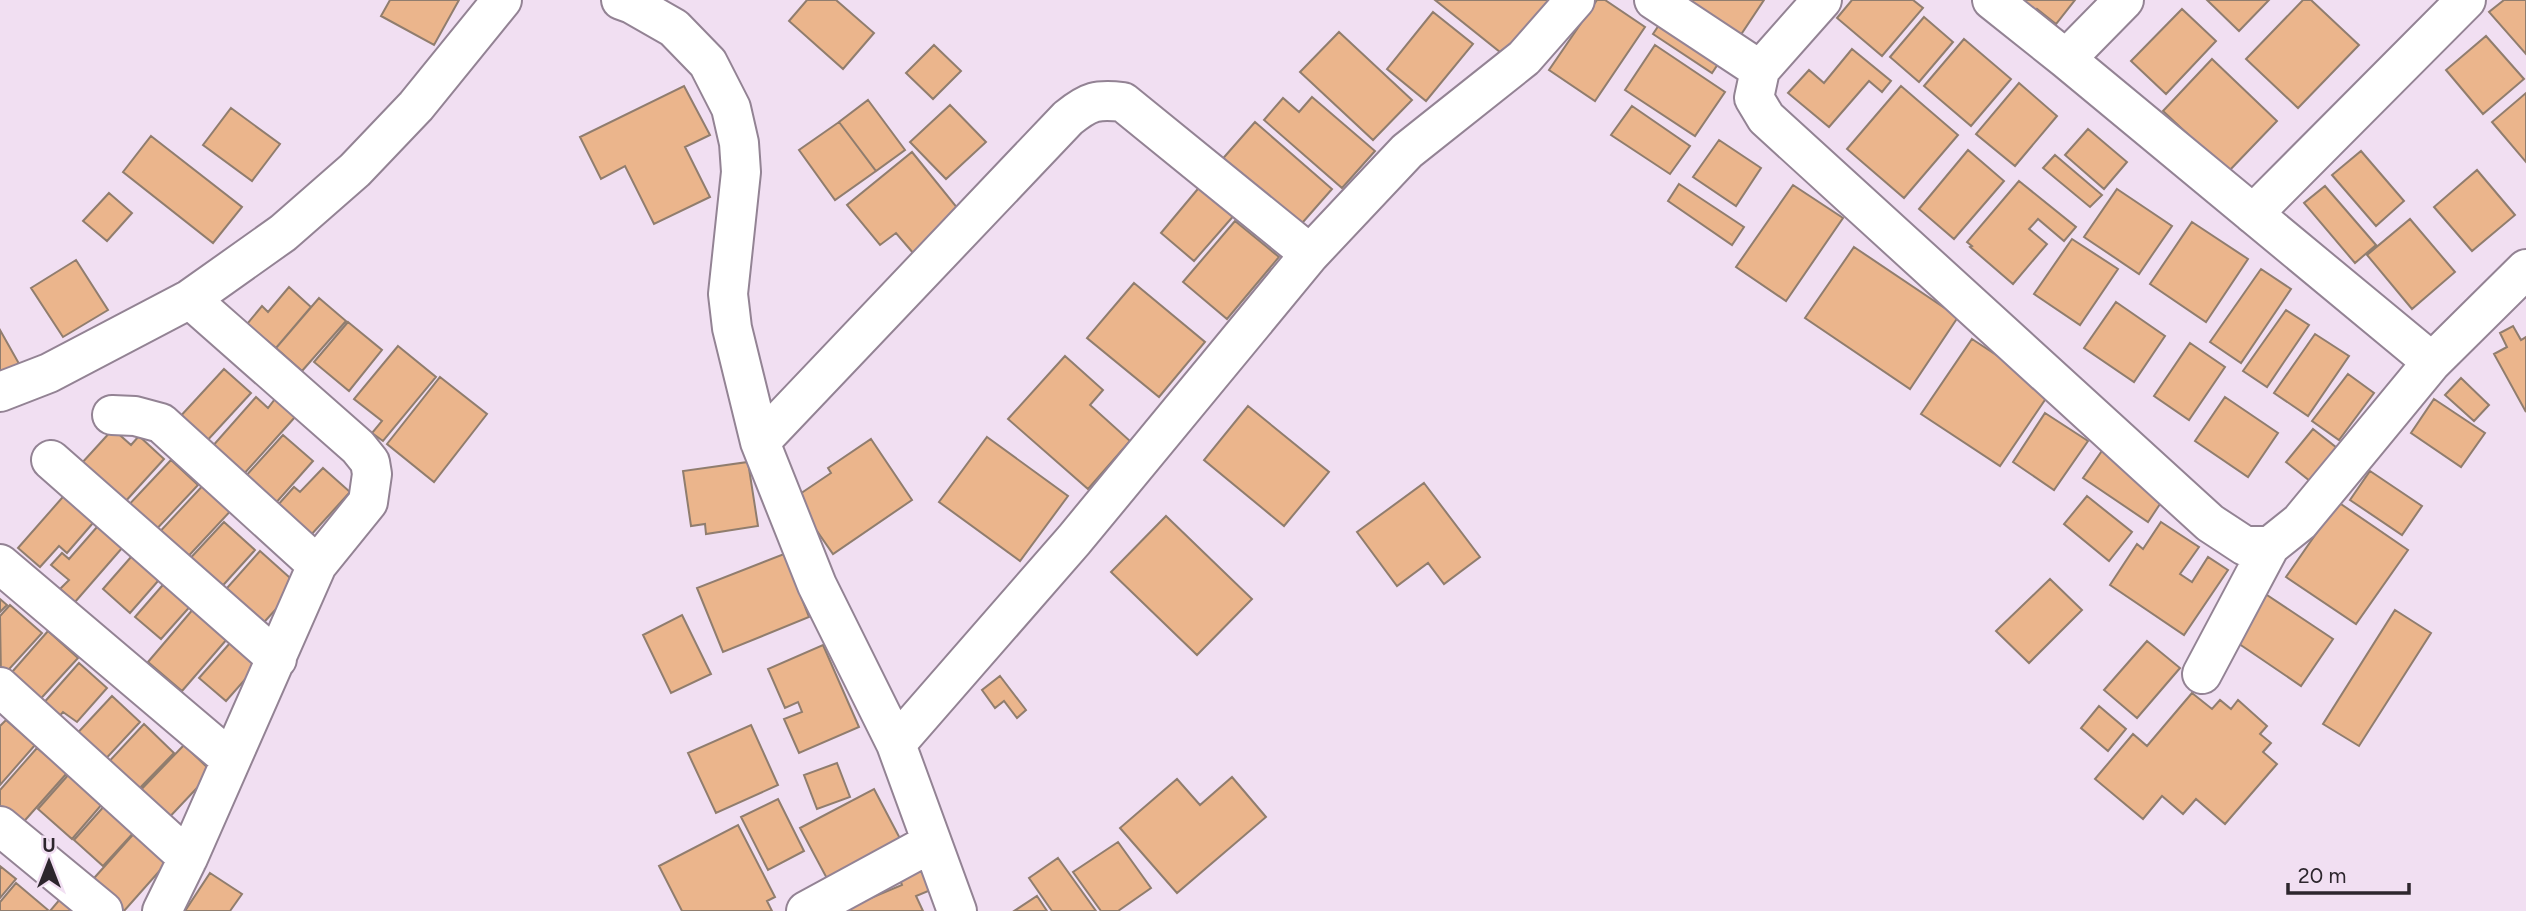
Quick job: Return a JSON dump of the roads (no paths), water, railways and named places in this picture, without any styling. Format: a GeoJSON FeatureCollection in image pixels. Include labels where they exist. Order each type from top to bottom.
{"type":"FeatureCollection","features":[{"type":"Feature","properties":{"kind":"street"},"geometry":{"type":"LineString","coordinates":[[0,392],[49,373],[190,299],[283,233],[355,170],[416,106],[502,0]]}},
{"type":"Feature","properties":{"kind":"street"},"geometry":{"type":"LineString","coordinates":[[621,0],[674,28],[708,63],[731,108],[739,143],[741,172],[728,294],[732,328],[760,442],[817,585],[896,744],[957,911]]}},
{"type":"Feature","properties":{"kind":"street"},"geometry":{"type":"LineString","coordinates":[[896,744],[1074,540],[1310,254],[1408,151],[1524,58],[1574,0]]}},
{"type":"Feature","properties":{"kind":"street"},"geometry":{"type":"LineString","coordinates":[[1654,0],[1760,70]]}},
{"type":"Feature","properties":{"kind":"street"},"geometry":{"type":"LineString","coordinates":[[1822,0],[1760,70],[1754,97],[1766,118],[2210,523],[2245,547],[2270,547]]}},
{"type":"Feature","properties":{"kind":"street"},"geometry":{"type":"LineString","coordinates":[[1992,0],[2432,362]]}},
{"type":"Feature","properties":{"kind":"street"},"geometry":{"type":"LineString","coordinates":[[2066,59],[2124,0]]}},
{"type":"Feature","properties":{"kind":"street"},"geometry":{"type":"LineString","coordinates":[[2253,214],[2466,0]]}},
{"type":"Feature","properties":{"kind":"street"},"geometry":{"type":"LineString","coordinates":[[760,442],[1068,118],[1086,104],[1104,100],[1123,102],[1310,254]]}},
{"type":"Feature","properties":{"kind":"street"},"geometry":{"type":"LineString","coordinates":[[2202,674],[2270,547],[2300,522],[2432,362],[2526,269]]}},
{"type":"Feature","properties":{"kind":"street"},"geometry":{"type":"LineString","coordinates":[[162,911],[317,565],[368,502],[372,488],[370,461],[358,447],[190,299]]}},
{"type":"Feature","properties":{"kind":"street"},"geometry":{"type":"LineString","coordinates":[[111,415],[135,416],[160,423],[317,565]]}},
{"type":"Feature","properties":{"kind":"street"},"geometry":{"type":"LineString","coordinates":[[51,460],[276,659]]}},
{"type":"Feature","properties":{"kind":"street"},"geometry":{"type":"LineString","coordinates":[[0,564],[230,759]]}},
{"type":"Feature","properties":{"kind":"street"},"geometry":{"type":"LineString","coordinates":[[0,687],[188,858]]}},
{"type":"Feature","properties":{"kind":"street"},"geometry":{"type":"LineString","coordinates":[[0,826],[103,911]]}},
{"type":"Feature","properties":{"kind":"street"},"geometry":{"type":"LineString","coordinates":[[806,911],[931,843]]}}]}
